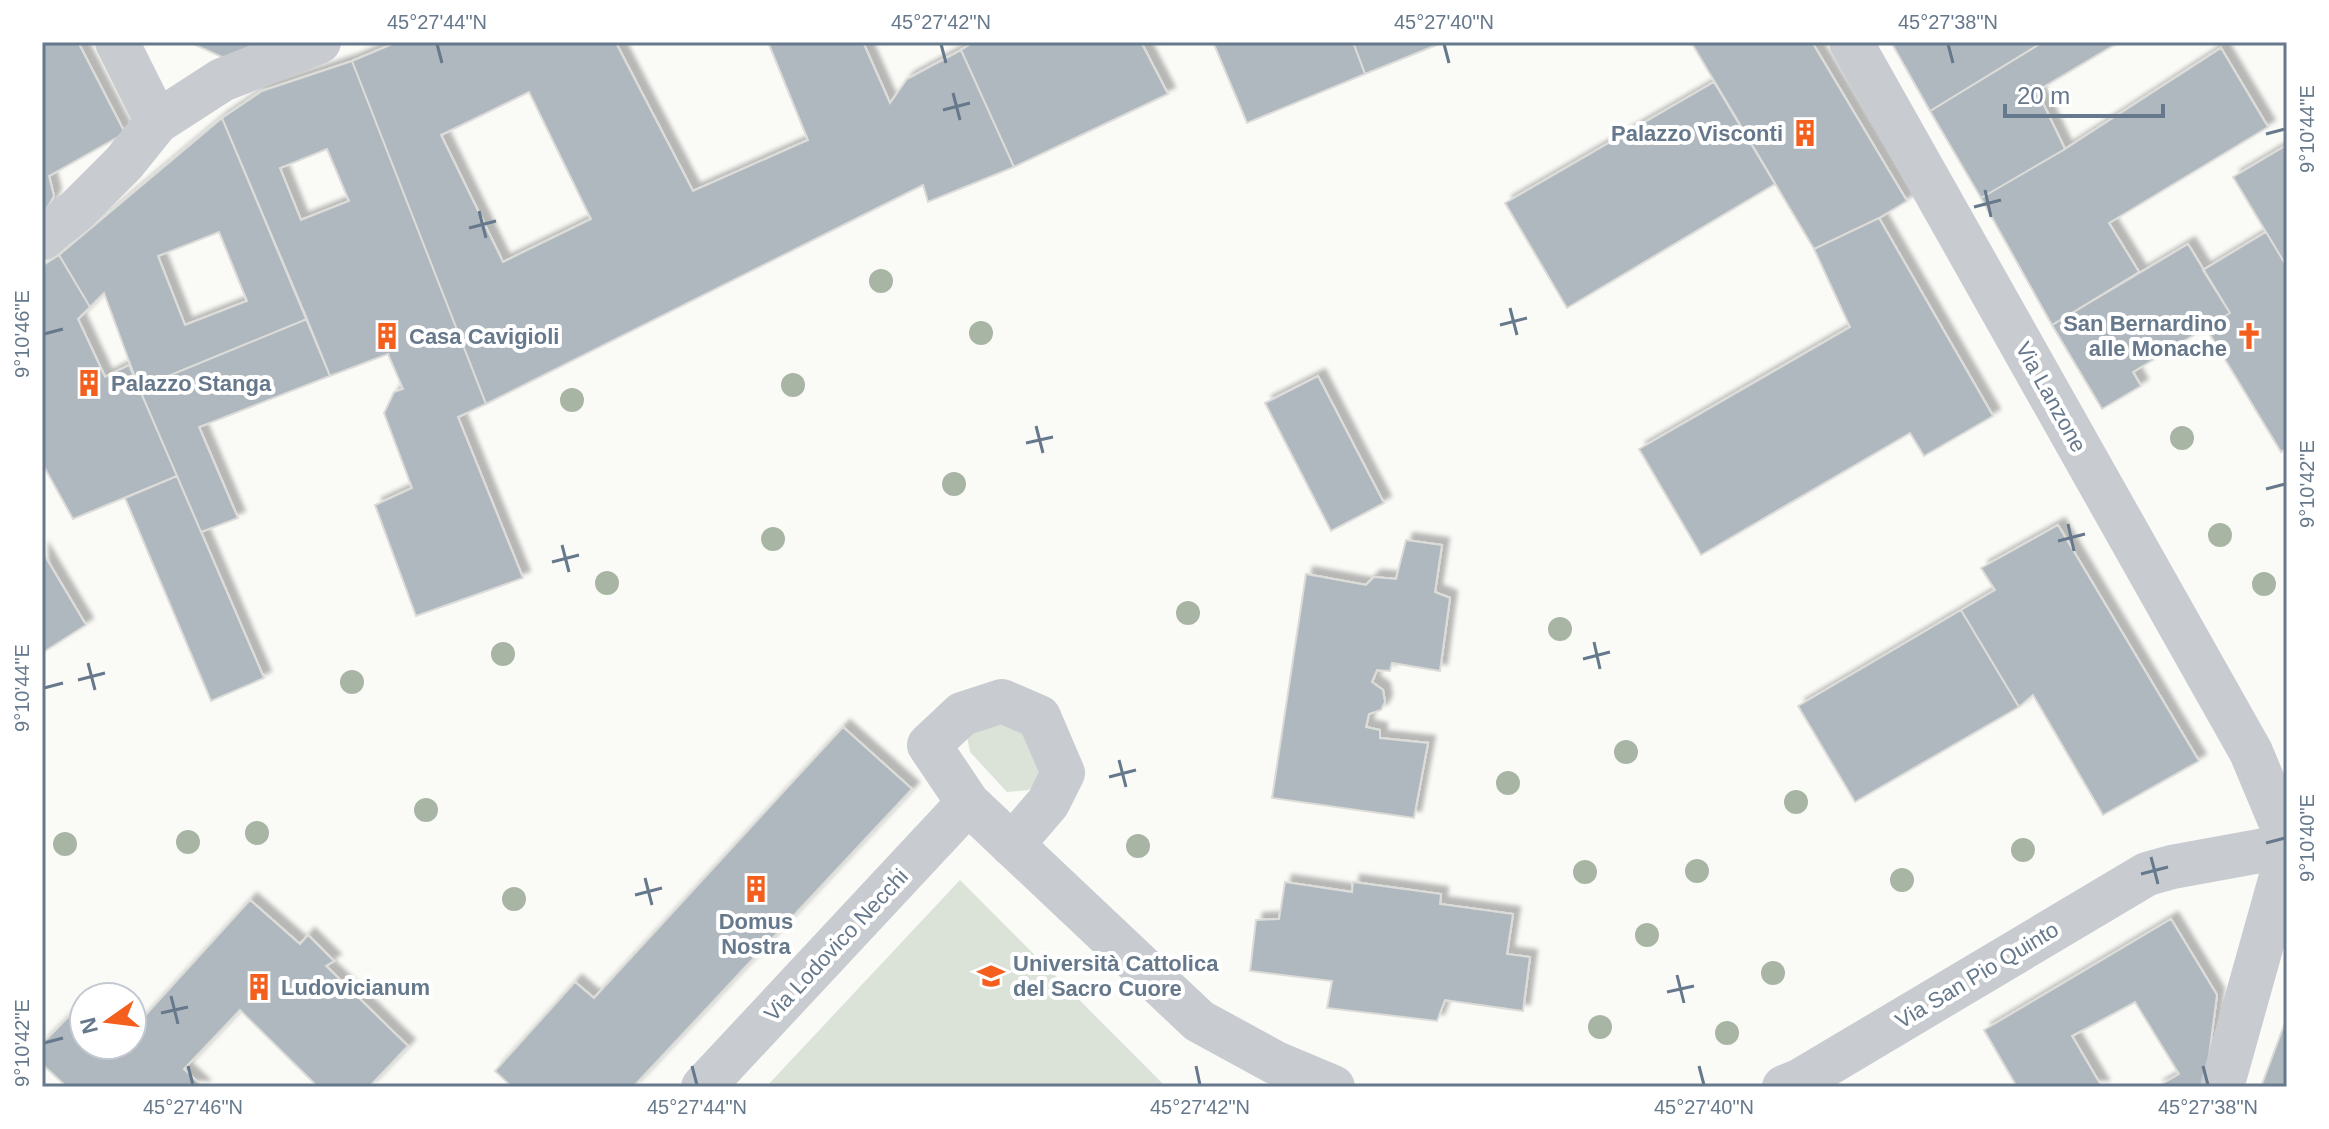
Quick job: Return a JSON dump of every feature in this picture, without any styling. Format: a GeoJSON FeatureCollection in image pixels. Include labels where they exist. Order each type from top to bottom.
{"type":"FeatureCollection","features":[{"type":"Feature","properties":{"kind":"street"},"geometry":{"type":"LineString","coordinates":[[117,42],[157,122]]}},
{"type":"Feature","properties":{"kind":"street"},"geometry":{"type":"LineString","coordinates":[[42,238],[77,210],[124,163],[157,122],[222,80],[319,42]]}},
{"type":"Feature","properties":{"kind":"street","name":"Via Lanzone"},"geometry":{"type":"LineString","coordinates":[[1851,42],[2251,752],[2287,838]]}},
{"type":"Feature","properties":{"kind":"street"},"geometry":{"type":"LineString","coordinates":[[1012,845],[1048,803],[1063,773],[1039,717],[1002,701],[962,714],[929,745],[968,803],[1012,845],[1199,1021],[1276,1063],[1333,1087]]}},
{"type":"Feature","properties":{"kind":"street","name":"Via Lodovico Necchi"},"geometry":{"type":"LineString","coordinates":[[703,1087],[968,803]]}},
{"type":"Feature","properties":{"kind":"street","name":"Via San Pio Quinto"},"geometry":{"type":"LineString","coordinates":[[1784,1087],[1801,1080],[2147,874],[2287,846]]}},
{"type":"Feature","properties":{"kind":"street"},"geometry":{"type":"LineString","coordinates":[[2222,1087],[2287,855]]}},
{"type":"Feature","properties":{"kind":"shaded area"},"geometry":{"type":"Polygon","coordinates":[[[977,719],[1022,729],[1042,760],[1042,780],[1028,790],[1007,792],[970,752],[966,732],[977,719]]]}},
{"type":"Feature","properties":{"kind":"shaded area","name":"Università Cattolica del Sacro Cuore"},"geometry":{"type":"Polygon","coordinates":[[[960,880],[1166,1087],[766,1087],[960,880]]]}},
{"type":"Feature","properties":{"kind":"building"},"geometry":{"type":"Polygon","coordinates":[[[42,42],[78,42],[125,133],[49,176],[54,196],[42,217],[42,42]]]}},
{"type":"Feature","properties":{"kind":"building"},"geometry":{"type":"Polygon","coordinates":[[[189,42],[263,42],[224,58],[189,42]]]}},
{"type":"Feature","properties":{"kind":"building"},"geometry":{"type":"Polygon","coordinates":[[[397,42],[619,42],[616,43],[693,191],[808,140],[768,42],[863,42],[890,103],[907,79],[961,50],[1014,167],[928,202],[923,185],[486,404],[352,61],[397,42]],[[529,92],[441,135],[503,262],[591,219],[529,92]]]}},
{"type":"Feature","properties":{"kind":"building"},"geometry":{"type":"Polygon","coordinates":[[[974,42],[1141,42],[1168,94],[1014,167],[961,50],[974,42]]]}},
{"type":"Feature","properties":{"kind":"building"},"geometry":{"type":"Polygon","coordinates":[[[1213,42],[1353,42],[1365,74],[1247,123],[1213,42]]]}},
{"type":"Feature","properties":{"kind":"building"},"geometry":{"type":"Polygon","coordinates":[[[1353,42],[1444,42],[1365,74],[1353,42]]]}},
{"type":"Feature","properties":{"kind":"building","name":"Palazzo Visconti"},"geometry":{"type":"Polygon","coordinates":[[[1691,42],[1812,42],[1907,201],[1814,249],[1691,42]]]}},
{"type":"Feature","properties":{"kind":"building"},"geometry":{"type":"Polygon","coordinates":[[[1891,42],[2043,42],[1930,111],[1891,42]]]}},
{"type":"Feature","properties":{"kind":"building"},"geometry":{"type":"Polygon","coordinates":[[[2043,42],[2119,42],[2037,91],[2065,149],[1981,198],[1930,111],[2043,42]]]}},
{"type":"Feature","properties":{"kind":"building"},"geometry":{"type":"Polygon","coordinates":[[[2221,48],[2268,127],[2109,223],[2139,272],[2052,325],[1981,198],[2065,149],[2221,48]]]}},
{"type":"Feature","properties":{"kind":"building","name":"Casa Cavigioli"},"geometry":{"type":"Polygon","coordinates":[[[352,61],[486,404],[458,417],[523,578],[416,616],[375,505],[412,488],[384,413],[394,392],[403,389],[388,354],[330,376],[222,118],[262,91],[352,61]],[[327,149],[280,168],[301,220],[349,201],[327,149]]]}},
{"type":"Feature","properties":{"kind":"building"},"geometry":{"type":"Polygon","coordinates":[[[1714,82],[1775,184],[1567,308],[1505,203],[1714,82]]]}},
{"type":"Feature","properties":{"kind":"building"},"geometry":{"type":"Polygon","coordinates":[[[222,118],[307,319],[139,388],[104,293],[90,307],[59,255],[222,118]],[[219,232],[158,256],[185,325],[247,301],[219,232]]]}},
{"type":"Feature","properties":{"kind":"building"},"geometry":{"type":"Polygon","coordinates":[[[2287,145],[2287,267],[2233,177],[2287,145]]]}},
{"type":"Feature","properties":{"kind":"building"},"geometry":{"type":"Polygon","coordinates":[[[1879,218],[1993,416],[1924,456],[1910,433],[1701,555],[1639,449],[1850,327],[1814,249],[1879,218]]]}},
{"type":"Feature","properties":{"kind":"building","name":"San Bernardino alle Monache"},"geometry":{"type":"Polygon","coordinates":[[[2266,232],[2287,267],[2287,448],[2281,452],[2206,328],[2230,313],[2203,270],[2266,232]]]}},
{"type":"Feature","properties":{"kind":"building"},"geometry":{"type":"Polygon","coordinates":[[[2188,244],[2230,313],[2133,372],[2141,386],[2102,409],[2052,325],[2188,244]]]}},
{"type":"Feature","properties":{"kind":"building","name":"Palazzo Stanga"},"geometry":{"type":"Polygon","coordinates":[[[59,255],[90,307],[78,319],[105,377],[129,365],[177,476],[73,519],[42,463],[42,266],[59,255]]]}},
{"type":"Feature","properties":{"kind":"building"},"geometry":{"type":"Polygon","coordinates":[[[307,319],[330,376],[199,427],[238,518],[201,532],[139,388],[307,319]]]}},
{"type":"Feature","properties":{"kind":"building"},"geometry":{"type":"Polygon","coordinates":[[[1318,376],[1384,503],[1331,531],[1265,403],[1318,376]]]}},
{"type":"Feature","properties":{"kind":"building"},"geometry":{"type":"Polygon","coordinates":[[[177,476],[264,678],[211,701],[125,498],[177,476]]]}},
{"type":"Feature","properties":{"kind":"building"},"geometry":{"type":"Polygon","coordinates":[[[2058,525],[2199,761],[2103,815],[2033,695],[2019,707],[1961,610],[1995,590],[1981,568],[2058,525]]]}},
{"type":"Feature","properties":{"kind":"building"},"geometry":{"type":"Polygon","coordinates":[[[1406,540],[1442,545],[1435,592],[1450,598],[1440,671],[1392,663],[1390,671],[1377,670],[1372,682],[1383,690],[1385,702],[1381,710],[1369,714],[1366,727],[1380,730],[1380,738],[1428,743],[1414,818],[1272,798],[1306,574],[1366,585],[1374,577],[1396,579],[1406,540]]]}},
{"type":"Feature","properties":{"kind":"building"},"geometry":{"type":"Polygon","coordinates":[[[42,551],[86,625],[42,653],[42,551]]]}},
{"type":"Feature","properties":{"kind":"building"},"geometry":{"type":"Polygon","coordinates":[[[1961,610],[2019,707],[1855,802],[1798,706],[1961,610]]]}},
{"type":"Feature","properties":{"kind":"building","name":"Domus Nostra"},"geometry":{"type":"Polygon","coordinates":[[[843,727],[912,789],[633,1087],[512,1087],[495,1071],[575,982],[594,998],[843,727]]]}},
{"type":"Feature","properties":{"kind":"building"},"geometry":{"type":"Polygon","coordinates":[[[1285,882],[1352,892],[1353,882],[1441,894],[1440,904],[1513,914],[1507,954],[1530,957],[1523,1011],[1445,1000],[1437,1021],[1327,1008],[1332,981],[1250,971],[1256,920],[1279,919],[1285,882]]]}},
{"type":"Feature","properties":{"kind":"building","name":"Ludovicianum"},"geometry":{"type":"Polygon","coordinates":[[[250,900],[300,944],[308,935],[334,961],[326,966],[408,1046],[369,1087],[318,1087],[240,1010],[184,1069],[203,1087],[67,1087],[42,1064],[42,1044],[68,1017],[68,1061],[148,1061],[148,1012],[250,900]]]}},
{"type":"Feature","properties":{"kind":"building"},"geometry":{"type":"Polygon","coordinates":[[[2171,919],[2217,995],[2205,1087],[2157,1087],[2179,1074],[2135,1002],[2072,1036],[2102,1087],[2017,1087],[1984,1030],[2171,919]]]}},
{"type":"Feature","properties":{"kind":"building"},"geometry":{"type":"Polygon","coordinates":[[[2287,1017],[2287,1087],[2261,1087],[2287,1017]]]}},
{"type":"Feature","properties":{"kind":"place","name":"Palazzo Visconti"},"geometry":{"type":"Point","coordinates":[1805,133]}},
{"type":"Feature","properties":{"kind":"place","name":"Casa Cavigioli"},"geometry":{"type":"Point","coordinates":[387,336]}},
{"type":"Feature","properties":{"kind":"place","name":"San Bernardino alle Monache"},"geometry":{"type":"Point","coordinates":[2249,336]}},
{"type":"Feature","properties":{"kind":"place","name":"Palazzo Stanga"},"geometry":{"type":"Point","coordinates":[89,383]}},
{"type":"Feature","properties":{"kind":"place","name":"Domus Nostra"},"geometry":{"type":"Point","coordinates":[756,889]}},
{"type":"Feature","properties":{"kind":"place","name":"Università Cattolica del Sacro Cuore"},"geometry":{"type":"Point","coordinates":[991,976]}},
{"type":"Feature","properties":{"kind":"place","name":"Ludovicianum"},"geometry":{"type":"Point","coordinates":[259,987]}}]}
